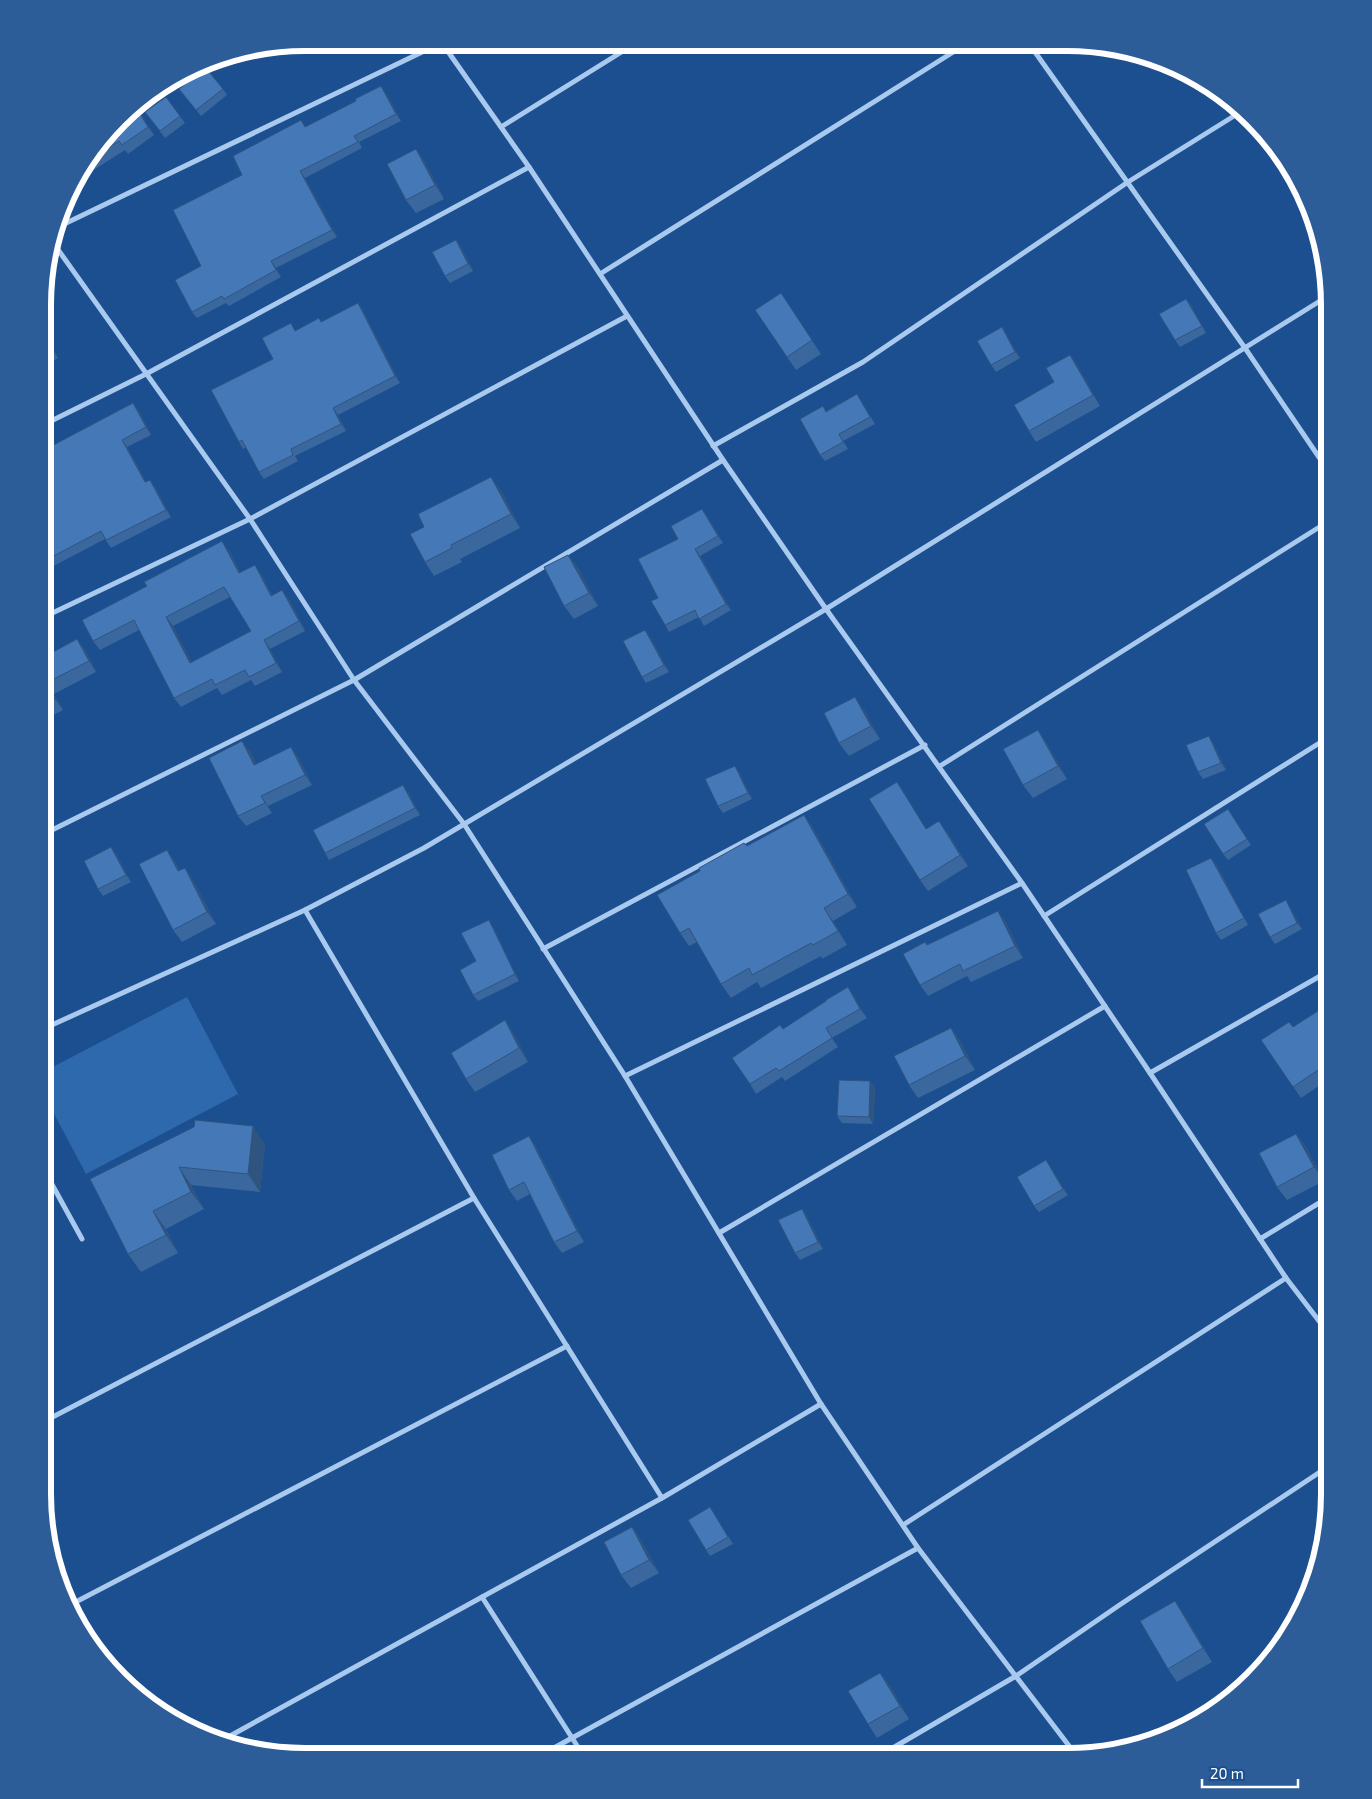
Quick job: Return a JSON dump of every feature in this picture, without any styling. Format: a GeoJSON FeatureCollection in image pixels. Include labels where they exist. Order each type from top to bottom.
{"type":"FeatureCollection","features":[{"type":"Feature","properties":{"kind":"street"},"geometry":{"type":"LineString","coordinates":[[65,224],[424,51]]}},
{"type":"Feature","properties":{"kind":"street"},"geometry":{"type":"LineString","coordinates":[[447,51],[529,167],[723,460],[826,609],[1022,883],[1286,1278],[1321,1324]]}},
{"type":"Feature","properties":{"kind":"street"},"geometry":{"type":"LineString","coordinates":[[501,127],[625,51]]}},
{"type":"Feature","properties":{"kind":"street"},"geometry":{"type":"LineString","coordinates":[[600,274],[955,51]]}},
{"type":"Feature","properties":{"kind":"street"},"geometry":{"type":"LineString","coordinates":[[1034,51],[1245,348],[1321,460]]}},
{"type":"Feature","properties":{"kind":"street"},"geometry":{"type":"LineString","coordinates":[[714,446],[863,362],[1128,182],[1235,115]]}},
{"type":"Feature","properties":{"kind":"street"},"geometry":{"type":"LineString","coordinates":[[51,421],[146,374],[529,167]]}},
{"type":"Feature","properties":{"kind":"street"},"geometry":{"type":"LineString","coordinates":[[58,249],[250,519],[354,680],[464,824],[626,1076],[821,1404],[918,1548],[1071,1748]]}},
{"type":"Feature","properties":{"kind":"street"},"geometry":{"type":"LineString","coordinates":[[51,1025],[305,910],[424,848],[826,609],[1321,301]]}},
{"type":"Feature","properties":{"kind":"street"},"geometry":{"type":"LineString","coordinates":[[51,614],[250,519],[627,316]]}},
{"type":"Feature","properties":{"kind":"street"},"geometry":{"type":"LineString","coordinates":[[51,831],[354,680],[723,460]]}},
{"type":"Feature","properties":{"kind":"street"},"geometry":{"type":"LineString","coordinates":[[940,766],[1321,526]]}},
{"type":"Feature","properties":{"kind":"street"},"geometry":{"type":"LineString","coordinates":[[1044,916],[1321,742]]}},
{"type":"Feature","properties":{"kind":"street"},"geometry":{"type":"LineString","coordinates":[[543,949],[924,745]]}},
{"type":"Feature","properties":{"kind":"street"},"geometry":{"type":"LineString","coordinates":[[626,1076],[1022,883]]}},
{"type":"Feature","properties":{"kind":"street"},"geometry":{"type":"LineString","coordinates":[[305,910],[474,1198],[662,1498]]}},
{"type":"Feature","properties":{"kind":"street"},"geometry":{"type":"LineString","coordinates":[[1150,1073],[1321,976]]}},
{"type":"Feature","properties":{"kind":"street"},"geometry":{"type":"LineString","coordinates":[[720,1233],[1105,1006]]}},
{"type":"Feature","properties":{"kind":"street"},"geometry":{"type":"LineString","coordinates":[[51,1183],[82,1239]]}},
{"type":"Feature","properties":{"kind":"street"},"geometry":{"type":"LineString","coordinates":[[51,1418],[474,1198]]}},
{"type":"Feature","properties":{"kind":"street"},"geometry":{"type":"LineString","coordinates":[[1260,1239],[1321,1202]]}},
{"type":"Feature","properties":{"kind":"street"},"geometry":{"type":"LineString","coordinates":[[903,1525],[1286,1278]]}},
{"type":"Feature","properties":{"kind":"street"},"geometry":{"type":"LineString","coordinates":[[75,1602],[567,1346]]}},
{"type":"Feature","properties":{"kind":"street"},"geometry":{"type":"LineString","coordinates":[[230,1736],[662,1498],[821,1404]]}},
{"type":"Feature","properties":{"kind":"street"},"geometry":{"type":"LineString","coordinates":[[893,1748],[1016,1676],[1321,1471]]}},
{"type":"Feature","properties":{"kind":"street"},"geometry":{"type":"LineString","coordinates":[[554,1748],[918,1548]]}},
{"type":"Feature","properties":{"kind":"street"},"geometry":{"type":"LineString","coordinates":[[482,1598],[578,1748]]}},
{"type":"Feature","properties":{"kind":"shaded area"},"geometry":{"type":"Polygon","coordinates":[[[187,997],[238,1094],[86,1174],[51,1108],[51,1068],[187,997]]]}},
{"type":"Feature","properties":{"kind":"building"},"geometry":{"type":"Polygon","coordinates":[[[208,71],[223,89],[196,110],[179,89],[196,76],[208,71]]]}},
{"type":"Feature","properties":{"kind":"building"},"geometry":{"type":"Polygon","coordinates":[[[381,86],[396,114],[354,136],[358,142],[300,171],[332,230],[271,261],[276,270],[224,299],[222,296],[192,312],[175,280],[201,266],[173,210],[242,175],[233,156],[301,120],[305,127],[381,86]]]}},
{"type":"Feature","properties":{"kind":"building"},"geometry":{"type":"Polygon","coordinates":[[[166,97],[180,116],[160,131],[145,112],[166,97]]]}},
{"type":"Feature","properties":{"kind":"building"},"geometry":{"type":"Polygon","coordinates":[[[139,113],[148,127],[122,145],[119,141],[104,151],[114,138],[139,113]]]}},
{"type":"Feature","properties":{"kind":"building"},"geometry":{"type":"Polygon","coordinates":[[[416,149],[435,185],[406,200],[387,164],[416,149]]]}},
{"type":"Feature","properties":{"kind":"building"},"geometry":{"type":"Polygon","coordinates":[[[456,240],[468,264],[445,276],[432,252],[456,240]]]}},
{"type":"Feature","properties":{"kind":"building"},"geometry":{"type":"Polygon","coordinates":[[[781,293],[812,340],[787,357],[755,310],[781,293]]]}},
{"type":"Feature","properties":{"kind":"building"},"geometry":{"type":"Polygon","coordinates":[[[1186,299],[1202,326],[1175,340],[1159,314],[1186,299]]]}},
{"type":"Feature","properties":{"kind":"building"},"geometry":{"type":"Polygon","coordinates":[[[358,303],[395,376],[333,408],[341,424],[291,449],[293,455],[259,472],[242,440],[239,442],[211,390],[273,359],[262,338],[291,323],[295,331],[319,318],[321,322],[358,303]]]}},
{"type":"Feature","properties":{"kind":"building"},"geometry":{"type":"Polygon","coordinates":[[[1002,327],[1015,352],[991,365],[977,341],[1002,327]]]}},
{"type":"Feature","properties":{"kind":"building"},"geometry":{"type":"Polygon","coordinates":[[[1070,355],[1093,395],[1029,431],[1014,405],[1054,382],[1046,368],[1070,355]]]}},
{"type":"Feature","properties":{"kind":"building"},"geometry":{"type":"Polygon","coordinates":[[[857,394],[870,417],[839,434],[843,442],[820,455],[800,419],[823,406],[826,412],[857,394]]]}},
{"type":"Feature","properties":{"kind":"building"},"geometry":{"type":"Polygon","coordinates":[[[133,403],[146,427],[122,440],[145,482],[150,480],[166,510],[106,540],[101,531],[51,557],[51,446],[133,403]]]}},
{"type":"Feature","properties":{"kind":"building"},"geometry":{"type":"Polygon","coordinates":[[[491,477],[511,514],[451,545],[452,548],[425,562],[410,534],[424,527],[418,514],[491,477]]]}},
{"type":"Feature","properties":{"kind":"building"},"geometry":{"type":"Polygon","coordinates":[[[702,509],[718,536],[695,549],[726,604],[699,619],[695,610],[665,625],[651,601],[658,598],[638,559],[678,539],[671,526],[702,509]]]}},
{"type":"Feature","properties":{"kind":"building"},"geometry":{"type":"Polygon","coordinates":[[[222,541],[239,573],[255,565],[271,596],[282,590],[299,621],[264,640],[276,663],[249,677],[245,670],[215,685],[212,679],[174,698],[134,620],[93,641],[82,620],[147,586],[144,582],[222,541]],[[224,587],[166,617],[190,663],[251,631],[224,587]]]}},
{"type":"Feature","properties":{"kind":"building"},"geometry":{"type":"Polygon","coordinates":[[[568,555],[589,593],[564,606],[544,567],[568,555]]]}},
{"type":"Feature","properties":{"kind":"building"},"geometry":{"type":"Polygon","coordinates":[[[645,630],[664,665],[642,677],[623,641],[645,630]]]}},
{"type":"Feature","properties":{"kind":"building"},"geometry":{"type":"Polygon","coordinates":[[[77,639],[89,661],[51,680],[51,653],[77,639]]]}},
{"type":"Feature","properties":{"kind":"building"},"geometry":{"type":"Polygon","coordinates":[[[51,692],[55,699],[51,701],[51,692]]]}},
{"type":"Feature","properties":{"kind":"building"},"geometry":{"type":"Polygon","coordinates":[[[855,697],[871,726],[839,743],[824,713],[855,697]]]}},
{"type":"Feature","properties":{"kind":"building"},"geometry":{"type":"Polygon","coordinates":[[[1038,730],[1058,766],[1023,785],[1003,749],[1038,730]]]}},
{"type":"Feature","properties":{"kind":"building"},"geometry":{"type":"Polygon","coordinates":[[[1209,736],[1221,763],[1198,772],[1186,745],[1209,736]]]}},
{"type":"Feature","properties":{"kind":"building"},"geometry":{"type":"Polygon","coordinates":[[[242,741],[254,765],[291,747],[305,775],[261,796],[265,803],[238,816],[209,758],[242,741]]]}},
{"type":"Feature","properties":{"kind":"building"},"geometry":{"type":"Polygon","coordinates":[[[735,766],[748,793],[718,806],[705,779],[735,766]]]}},
{"type":"Feature","properties":{"kind":"building"},"geometry":{"type":"Polygon","coordinates":[[[897,782],[926,829],[939,821],[960,855],[920,880],[869,799],[897,782]]]}},
{"type":"Feature","properties":{"kind":"building"},"geometry":{"type":"Polygon","coordinates":[[[403,785],[415,808],[325,853],[313,830],[403,785]]]}},
{"type":"Feature","properties":{"kind":"building"},"geometry":{"type":"Polygon","coordinates":[[[1228,809],[1247,839],[1223,854],[1204,824],[1228,809]]]}},
{"type":"Feature","properties":{"kind":"building"},"geometry":{"type":"Polygon","coordinates":[[[804,815],[848,894],[824,908],[838,931],[813,945],[811,943],[752,975],[749,968],[721,984],[689,928],[680,933],[657,895],[700,871],[699,868],[744,843],[747,846],[804,815]]]}},
{"type":"Feature","properties":{"kind":"building"},"geometry":{"type":"Polygon","coordinates":[[[111,847],[126,875],[98,889],[84,861],[111,847]]]}},
{"type":"Feature","properties":{"kind":"building"},"geometry":{"type":"Polygon","coordinates":[[[167,850],[178,871],[185,868],[207,912],[173,930],[139,864],[167,850]]]}},
{"type":"Feature","properties":{"kind":"building"},"geometry":{"type":"Polygon","coordinates":[[[1211,858],[1244,918],[1216,933],[1186,870],[1211,858]]]}},
{"type":"Feature","properties":{"kind":"building"},"geometry":{"type":"Polygon","coordinates":[[[1286,900],[1297,923],[1270,937],[1258,914],[1286,900]]]}},
{"type":"Feature","properties":{"kind":"building"},"geometry":{"type":"Polygon","coordinates":[[[998,911],[1015,946],[963,971],[960,964],[920,985],[903,954],[925,942],[927,945],[998,911]]]}},
{"type":"Feature","properties":{"kind":"building"},"geometry":{"type":"Polygon","coordinates":[[[489,920],[515,974],[473,995],[460,970],[476,961],[461,933],[489,920]]]}},
{"type":"Feature","properties":{"kind":"building"},"geometry":{"type":"Polygon","coordinates":[[[848,987],[860,1009],[826,1028],[832,1038],[779,1071],[776,1068],[750,1084],[732,1058],[780,1025],[783,1029],[848,987]]]}},
{"type":"Feature","properties":{"kind":"building"},"geometry":{"type":"Polygon","coordinates":[[[1321,1009],[1321,1068],[1293,1087],[1261,1040],[1289,1022],[1293,1027],[1321,1009]]]}},
{"type":"Feature","properties":{"kind":"building"},"geometry":{"type":"Polygon","coordinates":[[[505,1020],[519,1048],[466,1079],[451,1053],[505,1020]]]}},
{"type":"Feature","properties":{"kind":"building"},"geometry":{"type":"Polygon","coordinates":[[[951,1028],[965,1056],[909,1085],[894,1056],[951,1028]]]}},
{"type":"Feature","properties":{"kind":"building"},"geometry":{"type":"Polygon","coordinates":[[[839,1080],[870,1081],[869,1117],[837,1116],[839,1080]]]}},
{"type":"Feature","properties":{"kind":"building"},"geometry":{"type":"Polygon","coordinates":[[[195,1120],[253,1126],[248,1174],[179,1167],[191,1192],[153,1211],[166,1235],[128,1254],[90,1179],[194,1127],[195,1120]]]}},
{"type":"Feature","properties":{"kind":"building"},"geometry":{"type":"Polygon","coordinates":[[[1296,1134],[1314,1167],[1277,1187],[1259,1153],[1296,1134]]]}},
{"type":"Feature","properties":{"kind":"building"},"geometry":{"type":"Polygon","coordinates":[[[529,1136],[577,1231],[554,1242],[524,1182],[509,1190],[492,1155],[529,1136]]]}},
{"type":"Feature","properties":{"kind":"building"},"geometry":{"type":"Polygon","coordinates":[[[1046,1160],[1063,1189],[1034,1206],[1017,1177],[1046,1160]]]}},
{"type":"Feature","properties":{"kind":"building"},"geometry":{"type":"Polygon","coordinates":[[[802,1209],[818,1242],[795,1253],[778,1220],[802,1209]]]}},
{"type":"Feature","properties":{"kind":"building"},"geometry":{"type":"Polygon","coordinates":[[[710,1507],[728,1537],[706,1550],[688,1520],[710,1507]]]}},
{"type":"Feature","properties":{"kind":"building"},"geometry":{"type":"Polygon","coordinates":[[[632,1527],[649,1560],[621,1575],[604,1542],[632,1527]]]}},
{"type":"Feature","properties":{"kind":"building"},"geometry":{"type":"Polygon","coordinates":[[[1175,1601],[1203,1648],[1168,1669],[1140,1621],[1175,1601]]]}},
{"type":"Feature","properties":{"kind":"building"},"geometry":{"type":"Polygon","coordinates":[[[880,1673],[900,1706],[868,1724],[848,1691],[880,1673]]]}}]}
